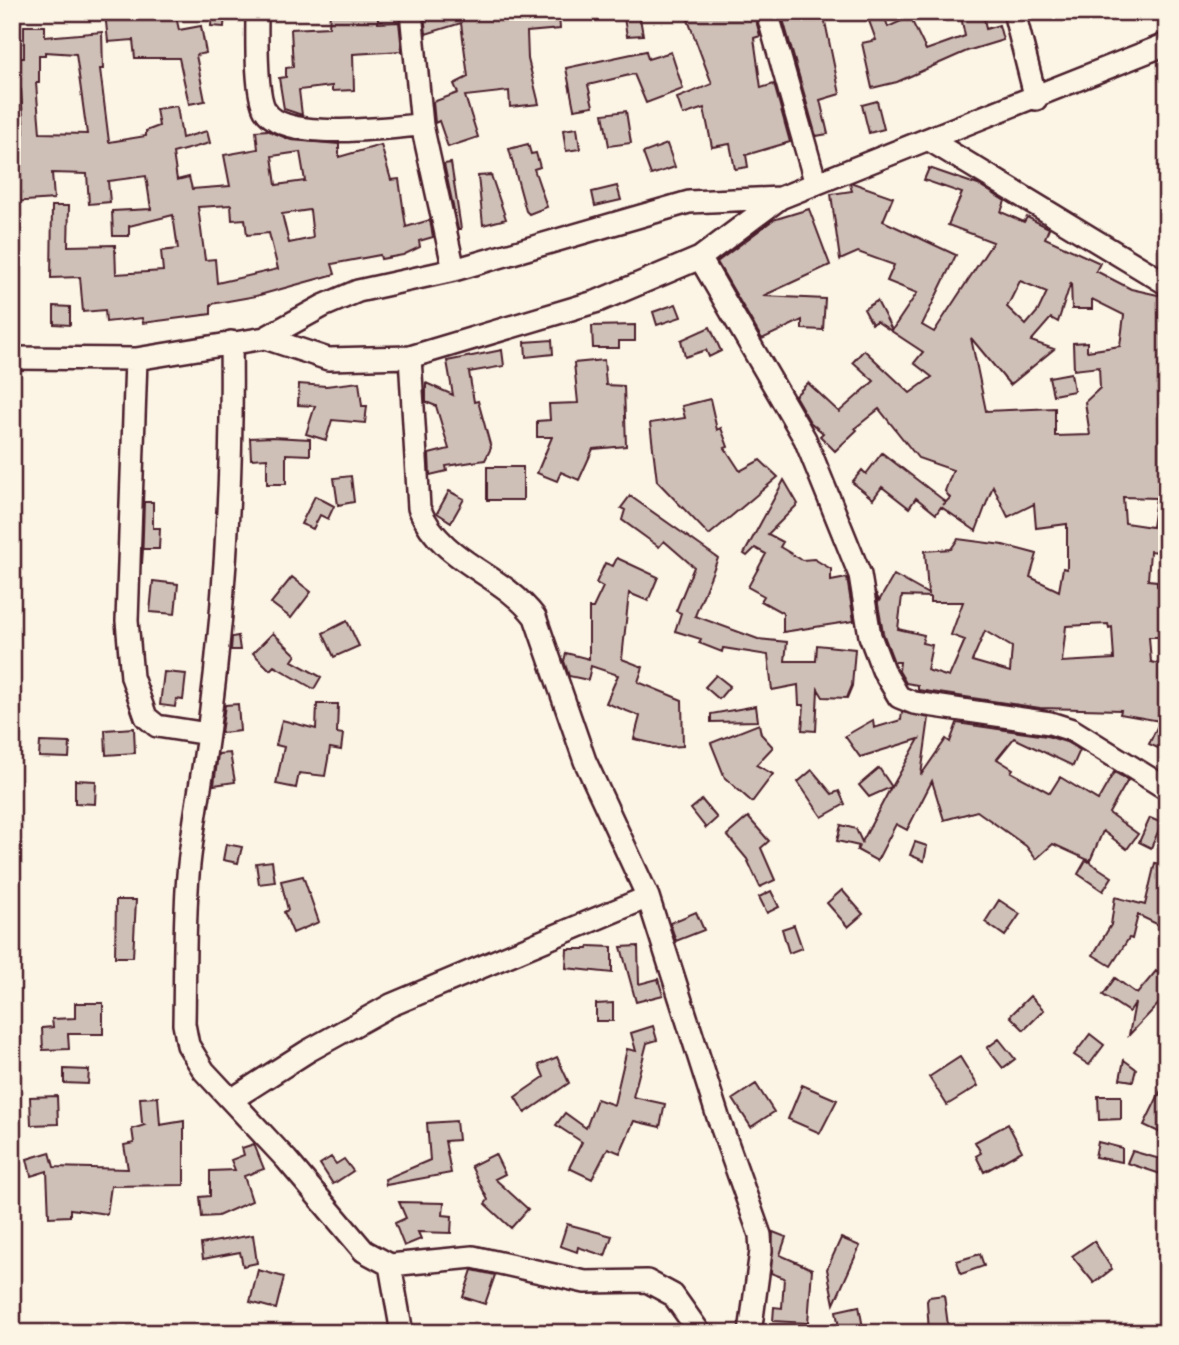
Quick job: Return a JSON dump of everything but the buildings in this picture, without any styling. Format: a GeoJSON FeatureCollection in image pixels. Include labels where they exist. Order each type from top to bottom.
{"type":"FeatureCollection","features":[{"type":"Feature","properties":{"kind":"street"},"geometry":{"type":"LineString","coordinates":[[257,12],[257,58],[263,107],[272,118],[296,128],[422,125]]}},
{"type":"Feature","properties":{"kind":"street"},"geometry":{"type":"LineString","coordinates":[[411,12],[422,125],[454,270]]}},
{"type":"Feature","properties":{"kind":"street"},"geometry":{"type":"LineString","coordinates":[[767,12],[816,184]]}},
{"type":"Feature","properties":{"kind":"street"},"geometry":{"type":"LineString","coordinates":[[1014,12],[1036,99]]}},
{"type":"Feature","properties":{"kind":"street"},"geometry":{"type":"LineString","coordinates":[[265,338],[328,359],[410,358],[598,301],[700,258],[780,198],[931,141],[1167,44]]}},
{"type":"Feature","properties":{"kind":"street"},"geometry":{"type":"LineString","coordinates":[[931,141],[1167,285]]}},
{"type":"Feature","properties":{"kind":"street"},"geometry":{"type":"LineString","coordinates":[[12,358],[136,359],[265,338],[323,306],[358,291],[454,270],[689,202],[780,198]]}},
{"type":"Feature","properties":{"kind":"street"},"geometry":{"type":"LineString","coordinates":[[700,258],[806,439],[860,575],[870,636],[891,687],[899,697],[914,703],[1050,723],[1072,730],[1167,789]]}},
{"type":"Feature","properties":{"kind":"street"},"geometry":{"type":"LineString","coordinates":[[231,342],[232,427],[227,533],[208,734],[194,810],[188,878],[184,1024],[188,1045],[204,1071],[364,1251],[390,1265],[472,1257],[585,1282],[647,1280],[673,1295],[700,1333]]}},
{"type":"Feature","properties":{"kind":"street"},"geometry":{"type":"LineString","coordinates":[[410,358],[419,508],[428,531],[447,549],[521,599],[535,617],[585,761],[648,897],[718,1116],[760,1235],[761,1251],[750,1333]]}},
{"type":"Feature","properties":{"kind":"street"},"geometry":{"type":"LineString","coordinates":[[136,359],[127,621],[132,677],[146,717],[157,726],[208,734]]}},
{"type":"Feature","properties":{"kind":"street"},"geometry":{"type":"LineString","coordinates":[[231,1100],[308,1051],[391,1005],[648,897]]}},
{"type":"Feature","properties":{"kind":"street"},"geometry":{"type":"LineString","coordinates":[[390,1265],[402,1333]]}}]}
